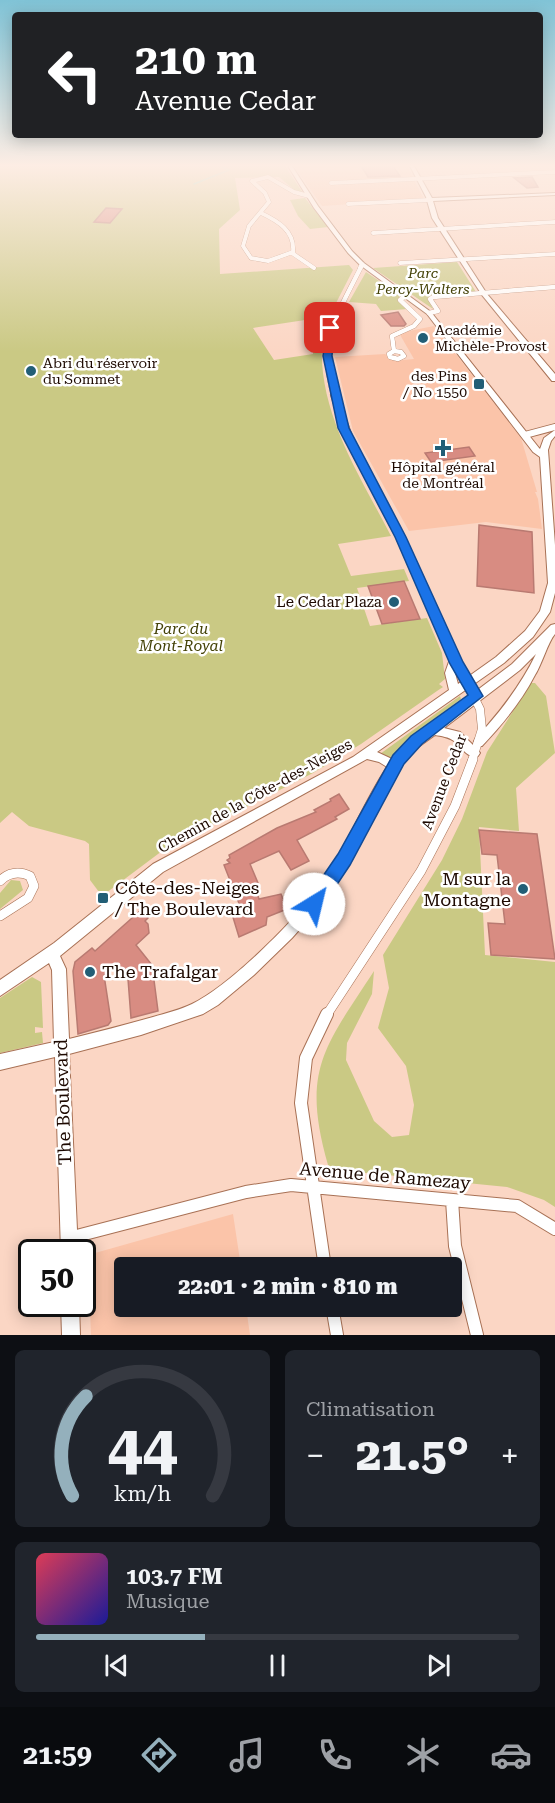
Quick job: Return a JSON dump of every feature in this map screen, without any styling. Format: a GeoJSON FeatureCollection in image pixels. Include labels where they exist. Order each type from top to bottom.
{"type":"FeatureCollection","features":[{"type":"Feature","properties":{"kind":"main road"},"geometry":{"type":"LineString","coordinates":[[335,228],[362,264],[429,313],[545,457]]}},
{"type":"Feature","properties":{"kind":"main road"},"geometry":{"type":"LineString","coordinates":[[442,229],[484,292],[555,379]]}},
{"type":"Feature","properties":{"kind":"main road","name":"Chemin de la Côte-des-Neiges"},"geometry":{"type":"LineString","coordinates":[[0,988],[51,953],[166,863],[322,782],[366,754],[509,653],[537,625],[549,602],[554,572],[545,444],[555,431]]}},
{"type":"Feature","properties":{"kind":"main road"},"geometry":{"type":"LineString","coordinates":[[0,1062],[62,1050],[177,1017],[198,1008],[222,992],[293,927],[322,894],[344,860],[394,766],[411,745],[516,667],[555,628]]}},
{"type":"Feature","properties":{"kind":"main road"},"geometry":{"type":"LineString","coordinates":[[431,729],[456,735],[476,748],[493,728],[540,661],[545,640]]}},
{"type":"Feature","properties":{"kind":"main road"},"geometry":{"type":"LineString","coordinates":[[454,659],[450,673],[455,692]]}},
{"type":"Feature","properties":{"kind":"main road"},"geometry":{"type":"LineString","coordinates":[[366,754],[382,758],[394,766]]}},
{"type":"Feature","properties":{"kind":"main road","name":"The Boulevard"},"geometry":{"type":"LineString","coordinates":[[51,953],[58,969],[68,1239]]}},
{"type":"Feature","properties":{"kind":"main road"},"geometry":{"type":"LineString","coordinates":[[71,1317],[72,1335]]}},
{"type":"Feature","properties":{"kind":"street"},"geometry":{"type":"LineString","coordinates":[[247,228],[244,235],[243,248],[246,255],[256,260],[270,261],[292,253]]}},
{"type":"Feature","properties":{"kind":"street"},"geometry":{"type":"LineString","coordinates":[[284,228],[294,243],[292,253]]}},
{"type":"Feature","properties":{"kind":"street"},"geometry":{"type":"LineString","coordinates":[[373,233],[453,228]]}},
{"type":"Feature","properties":{"kind":"street"},"geometry":{"type":"LineString","coordinates":[[292,253],[314,268]]}},
{"type":"Feature","properties":{"kind":"street"},"geometry":{"type":"LineString","coordinates":[[400,263],[555,254]]}},
{"type":"Feature","properties":{"kind":"street","name":"Avenue Cedar"},"geometry":{"type":"LineString","coordinates":[[323,1257],[301,1103],[302,1079],[308,1051],[330,1010],[431,856],[454,810],[476,748],[482,718],[476,696],[454,659],[401,537],[345,430],[338,410],[327,356],[329,335],[333,319],[362,264]]}},
{"type":"Feature","properties":{"kind":"street"},"geometry":{"type":"LineString","coordinates":[[358,273],[371,271]]}},
{"type":"Feature","properties":{"kind":"street"},"geometry":{"type":"LineString","coordinates":[[429,313],[438,311],[430,299],[432,297],[555,287]]}},
{"type":"Feature","properties":{"kind":"street"},"geometry":{"type":"LineString","coordinates":[[394,351],[392,336],[413,326],[420,319],[400,300],[406,295]]}},
{"type":"Feature","properties":{"kind":"street","name":"Chemin de la Côte-des-Neiges"},"geometry":{"type":"LineString","coordinates":[[525,435],[555,431]]}},
{"type":"Feature","properties":{"kind":"street"},"geometry":{"type":"LineString","coordinates":[[0,881],[9,874],[23,873],[30,876],[34,886],[27,898],[0,916]]}},
{"type":"Feature","properties":{"kind":"street","name":"Avenue de Ramezay"},"geometry":{"type":"LineString","coordinates":[[91,1239],[257,1189],[313,1186],[517,1206],[555,1229]]}},
{"type":"Feature","properties":{"kind":"street"},"geometry":{"type":"LineString","coordinates":[[452,1200],[455,1246],[477,1335]]}},
{"type":"Feature","properties":{"kind":"street"},"geometry":{"type":"LineString","coordinates":[[334,1317],[337,1335]]}},
{"type":"Feature","properties":{"kind":"shaded area","name":"Hôpital général de Montréal"},"geometry":{"type":"Polygon","coordinates":[[[434,326],[521,438],[537,492],[535,492],[542,529],[486,522],[409,531],[353,431],[335,357],[385,354],[394,361],[414,359],[399,333],[434,326]]]}},
{"type":"Feature","properties":{"kind":"shaded area"},"geometry":{"type":"Polygon","coordinates":[[[233,1214],[239,1257],[114,1257],[114,1317],[247,1317],[250,1335],[91,1335],[90,1317],[96,1317],[96,1253],[233,1214]]]}},
{"type":"Feature","properties":{"kind":"green space","name":"Parc du Mont-Royal"},"geometry":{"type":"Polygon","coordinates":[[[0,228],[220,228],[220,274],[349,265],[353,270],[336,303],[312,310],[305,320],[253,328],[274,360],[313,354],[313,342],[322,343],[323,369],[334,419],[354,467],[391,536],[338,544],[351,576],[404,569],[409,581],[357,588],[370,626],[427,618],[442,653],[445,679],[439,684],[443,687],[361,744],[313,773],[166,848],[102,896],[90,880],[89,844],[85,841],[29,826],[12,812],[0,823],[0,228]]]}},
{"type":"Feature","properties":{"kind":"green space","name":"Parc Percy-Walters"},"geometry":{"type":"Polygon","coordinates":[[[457,262],[476,292],[430,296],[428,299],[433,309],[373,268],[457,262]]]}},
{"type":"Feature","properties":{"kind":"green space"},"geometry":{"type":"Polygon","coordinates":[[[366,272],[400,295],[398,300],[408,309],[381,311],[376,304],[349,302],[366,272]]]}},
{"type":"Feature","properties":{"kind":"green space"},"geometry":{"type":"Polygon","coordinates":[[[531,683],[535,683],[546,696],[555,753],[516,788],[519,831],[479,827],[485,955],[555,962],[555,1207],[544,1200],[507,1187],[336,1170],[328,1165],[320,1133],[317,1105],[322,1061],[342,1020],[374,971],[372,994],[347,1043],[346,1060],[374,1121],[392,1137],[409,1135],[414,1105],[406,1066],[378,1028],[389,988],[383,955],[442,860],[462,819],[487,752],[531,683]]]}},
{"type":"Feature","properties":{"kind":"green space"},"geometry":{"type":"Polygon","coordinates":[[[460,696],[461,699],[410,737],[390,758],[380,754],[460,696]]]}},
{"type":"Feature","properties":{"kind":"green space"},"geometry":{"type":"Polygon","coordinates":[[[11,880],[20,881],[23,890],[0,909],[0,893],[11,880]]]}},
{"type":"Feature","properties":{"kind":"green space"},"geometry":{"type":"Polygon","coordinates":[[[32,977],[41,982],[43,1028],[35,1027],[35,1033],[42,1032],[43,1043],[0,1053],[0,998],[32,977]]]}},
{"type":"Feature","properties":{"kind":"building"},"geometry":{"type":"Polygon","coordinates":[[[398,312],[406,324],[404,326],[391,326],[381,315],[398,312]]]}},
{"type":"Feature","properties":{"kind":"building"},"geometry":{"type":"Polygon","coordinates":[[[469,447],[475,456],[431,462],[425,453],[469,447]]]}},
{"type":"Feature","properties":{"kind":"building"},"geometry":{"type":"Polygon","coordinates":[[[479,525],[532,532],[534,593],[477,586],[479,525]]]}},
{"type":"Feature","properties":{"kind":"building","name":"Le Cedar Plaza"},"geometry":{"type":"Polygon","coordinates":[[[404,581],[420,619],[382,624],[368,586],[404,581]]]}},
{"type":"Feature","properties":{"kind":"building"},"geometry":{"type":"Polygon","coordinates":[[[339,794],[349,809],[335,817],[337,819],[297,840],[309,861],[291,870],[279,851],[250,864],[258,883],[254,884],[259,899],[281,894],[287,909],[267,917],[266,925],[239,937],[232,914],[242,911],[224,865],[230,863],[227,860],[230,858],[229,855],[277,828],[316,812],[314,810],[339,794]]]}},
{"type":"Feature","properties":{"kind":"building","name":"M sur la Montagne"},"geometry":{"type":"Polygon","coordinates":[[[479,830],[537,834],[555,959],[491,955],[488,923],[505,924],[497,855],[482,854],[479,830]]]}},
{"type":"Feature","properties":{"kind":"building","name":"The Trafalgar"},"geometry":{"type":"Polygon","coordinates":[[[141,910],[148,918],[145,921],[148,924],[149,933],[136,945],[152,965],[158,1011],[131,1018],[128,979],[117,963],[104,975],[111,1021],[108,1025],[78,1034],[73,971],[75,962],[92,948],[95,951],[141,910]]]}},
{"type":"Feature","properties":{"kind":"place","name":"Académie Michèle-Provost"},"geometry":{"type":"Point","coordinates":[423,338]}},
{"type":"Feature","properties":{"kind":"place","name":"Abri du réservoir du Sommet"},"geometry":{"type":"Point","coordinates":[31,371]}},
{"type":"Feature","properties":{"kind":"place","name":"des Pins / No 1550"},"geometry":{"type":"Point","coordinates":[479,384]}},
{"type":"Feature","properties":{"kind":"place","name":"Hôpital général de Montréal"},"geometry":{"type":"Point","coordinates":[443,448]}},
{"type":"Feature","properties":{"kind":"place","name":"Le Cedar Plaza"},"geometry":{"type":"Point","coordinates":[394,602]}},
{"type":"Feature","properties":{"kind":"place","name":"M sur la Montagne"},"geometry":{"type":"Point","coordinates":[523,889]}},
{"type":"Feature","properties":{"kind":"place","name":"Côte-des-Neiges / The Boulevard"},"geometry":{"type":"Point","coordinates":[103,898]}},
{"type":"Feature","properties":{"kind":"place","name":"The Trafalgar"},"geometry":{"type":"Point","coordinates":[90,972]}},
{"type":"Feature","properties":{"kind":"route"},"geometry":{"type":"LineString","coordinates":[[314,904],[344,860],[398,759],[416,740],[476,696],[457,664],[401,537],[344,428],[327,356],[330,328]]}}]}
